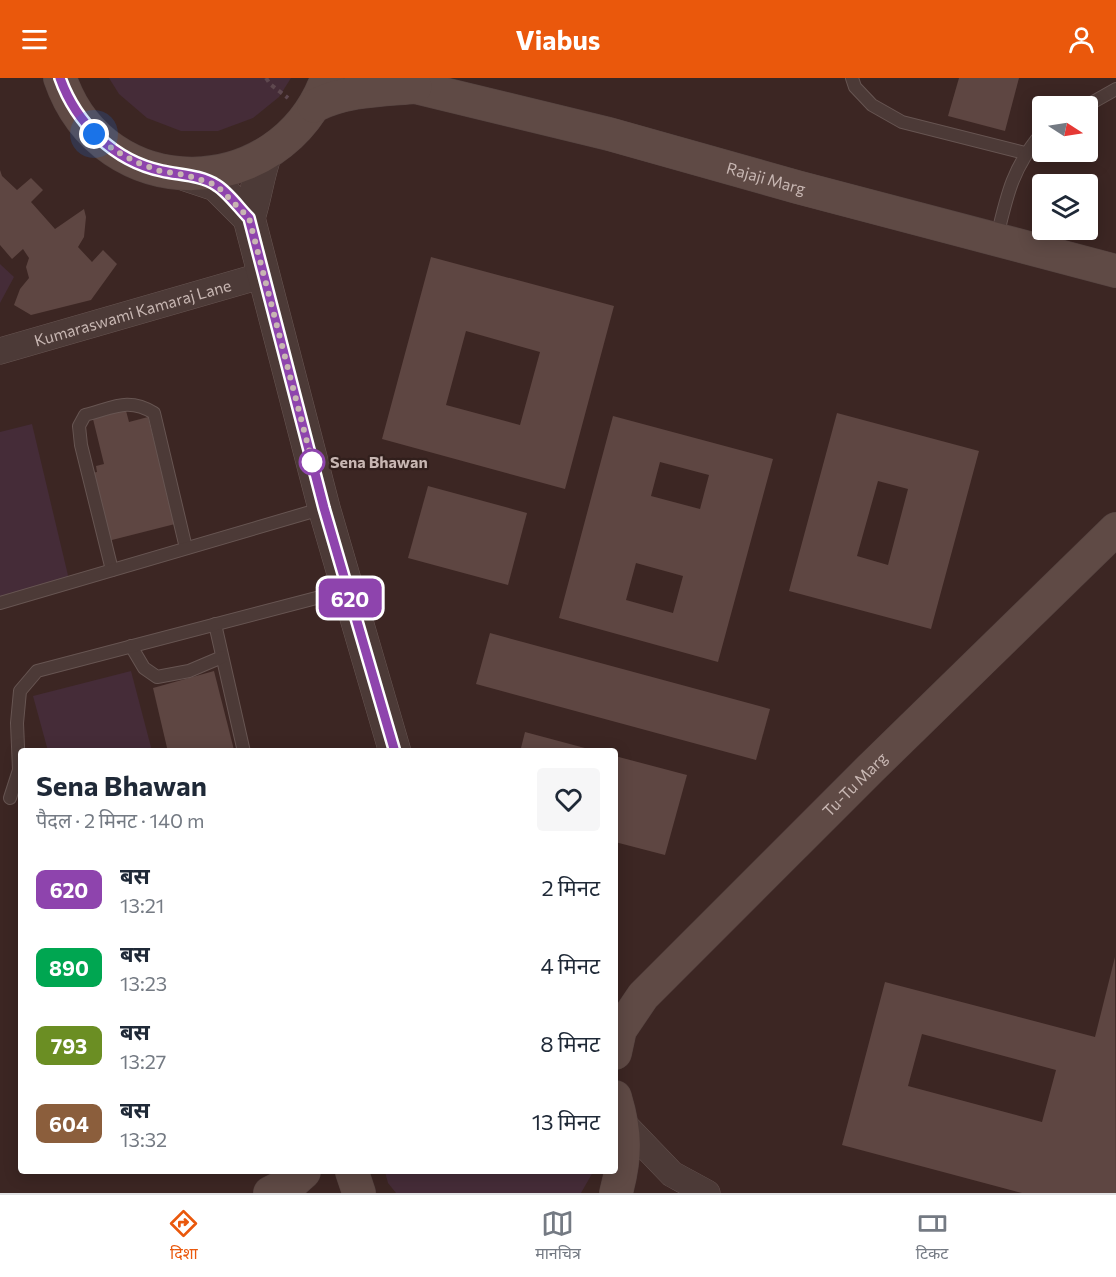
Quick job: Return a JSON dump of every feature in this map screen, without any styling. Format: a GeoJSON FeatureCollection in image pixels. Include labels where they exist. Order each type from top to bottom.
{"type":"FeatureCollection","features":[{"type":"Feature","properties":{"kind":"main road"},"geometry":{"type":"LineString","coordinates":[[60,78],[77,114],[94,134],[114,150],[152,168],[186,175],[212,174],[236,168],[278,147],[295,131],[310,94]]}},
{"type":"Feature","properties":{"kind":"main road","name":"Rajaji Marg"},"geometry":{"type":"LineString","coordinates":[[310,94],[328,99],[406,83],[609,134],[797,187],[1116,271]]}},
{"type":"Feature","properties":{"kind":"main road","name":"Tu-Tu Marg"},"geometry":{"type":"LineString","coordinates":[[618,1001],[716,907],[1116,509]]}},
{"type":"Feature","properties":{"kind":"main road","name":"Tu-Tu Marg"},"geometry":{"type":"LineString","coordinates":[[618,1039],[620,1030],[643,996],[870,769],[1116,529]]}},
{"type":"Feature","properties":{"kind":"main road"},"geometry":{"type":"LineString","coordinates":[[616,1193],[625,1148],[619,1110]]}},
{"type":"Feature","properties":{"kind":"main road"},"geometry":{"type":"LineString","coordinates":[[270,1193],[294,1181],[302,1174]]}},
{"type":"Feature","properties":{"kind":"main road"},"geometry":{"type":"LineString","coordinates":[[353,1174],[358,1193]]}},
{"type":"Feature","properties":{"kind":"street"},"geometry":{"type":"LineString","coordinates":[[249,218],[258,177],[266,154]]}},
{"type":"Feature","properties":{"kind":"street"},"geometry":{"type":"LineString","coordinates":[[186,175],[216,185],[249,218],[324,508],[394,748]]}},
{"type":"Feature","properties":{"kind":"street","name":"Kumaraswami Kamaraj Lane"},"geometry":{"type":"LineString","coordinates":[[0,351],[264,275]]}},
{"type":"Feature","properties":{"kind":"street"},"geometry":{"type":"LineString","coordinates":[[619,1110],[672,1174],[707,1193]]}},
{"type":"Feature","properties":{"kind":"lane"},"geometry":{"type":"LineString","coordinates":[[852,78],[855,87],[872,105],[902,122],[1025,153]]}},
{"type":"Feature","properties":{"kind":"lane"},"geometry":{"type":"LineString","coordinates":[[1098,99],[1116,89]]}},
{"type":"Feature","properties":{"kind":"lane"},"geometry":{"type":"LineString","coordinates":[[997,239],[1012,181],[1025,153],[1032,145]]}},
{"type":"Feature","properties":{"kind":"lane"},"geometry":{"type":"LineString","coordinates":[[112,570],[81,445],[79,426],[85,415],[128,403],[143,406],[154,414],[186,548]]}},
{"type":"Feature","properties":{"kind":"lane"},"geometry":{"type":"LineString","coordinates":[[0,603],[324,508]]}},
{"type":"Feature","properties":{"kind":"lane"},"geometry":{"type":"LineString","coordinates":[[18,748],[17,723],[20,691],[37,670],[348,590]]}},
{"type":"Feature","properties":{"kind":"lane"},"geometry":{"type":"LineString","coordinates":[[215,624],[243,748]]}},
{"type":"Feature","properties":{"kind":"lane"},"geometry":{"type":"LineString","coordinates":[[131,646],[144,669],[158,676],[189,671],[222,657]]}},
{"type":"Feature","properties":{"kind":"lane"},"geometry":{"type":"LineString","coordinates":[[10,798],[18,773]]}},
{"type":"Feature","properties":{"kind":"path"},"geometry":{"type":"LineString","coordinates":[[267,78],[270,84],[310,94]]}},
{"type":"Feature","properties":{"kind":"shaded area"},"geometry":{"type":"Polygon","coordinates":[[[109,78],[291,78],[279,97],[253,118],[218,131],[181,131],[147,118],[119,94],[109,78]]]}},
{"type":"Feature","properties":{"kind":"shaded area"},"geometry":{"type":"Polygon","coordinates":[[[0,264],[14,277],[0,303],[0,264]]]}},
{"type":"Feature","properties":{"kind":"shaded area"},"geometry":{"type":"Polygon","coordinates":[[[32,424],[71,588],[0,605],[0,432],[32,424]]]}},
{"type":"Feature","properties":{"kind":"shaded area"},"geometry":{"type":"Polygon","coordinates":[[[131,671],[151,748],[47,748],[33,696],[131,671]]]}},
{"type":"Feature","properties":{"kind":"shaded area"},"geometry":{"type":"Polygon","coordinates":[[[386,1174],[592,1174],[581,1193],[396,1193],[388,1183],[386,1174]]]}},
{"type":"Feature","properties":{"kind":"building"},"geometry":{"type":"Polygon","coordinates":[[[959,78],[1019,78],[1005,131],[948,116],[959,78]]]}},
{"type":"Feature","properties":{"kind":"building"},"geometry":{"type":"Polygon","coordinates":[[[0,170],[2,176],[17,190],[31,178],[43,190],[31,202],[55,229],[84,209],[86,217],[84,237],[78,247],[92,262],[103,250],[117,264],[91,300],[31,315],[14,305],[20,289],[29,278],[26,267],[29,258],[23,249],[12,259],[0,245],[0,170]]]}},
{"type":"Feature","properties":{"kind":"building"},"geometry":{"type":"Polygon","coordinates":[[[431,257],[614,306],[565,489],[382,439],[431,257]],[[466,331],[446,405],[520,425],[540,352],[466,331]]]}},
{"type":"Feature","properties":{"kind":"building"},"geometry":{"type":"Polygon","coordinates":[[[125,407],[129,422],[148,417],[175,524],[108,541],[91,473],[97,472],[96,466],[104,464],[92,415],[125,407]]]}},
{"type":"Feature","properties":{"kind":"building"},"geometry":{"type":"Polygon","coordinates":[[[837,413],[979,451],[931,629],[789,591],[837,413]],[[878,481],[857,556],[888,565],[908,489],[878,481]]]}},
{"type":"Feature","properties":{"kind":"building"},"geometry":{"type":"Polygon","coordinates":[[[613,416],[773,459],[718,662],[559,618],[613,416]],[[660,462],[651,496],[700,509],[709,475],[660,462]],[[636,563],[626,600],[673,613],[683,576],[636,563]]]}},
{"type":"Feature","properties":{"kind":"building"},"geometry":{"type":"Polygon","coordinates":[[[428,486],[527,513],[508,585],[408,558],[428,486]]]}},
{"type":"Feature","properties":{"kind":"building"},"geometry":{"type":"Polygon","coordinates":[[[490,633],[770,709],[756,760],[476,684],[490,633]]]}},
{"type":"Feature","properties":{"kind":"building"},"geometry":{"type":"Polygon","coordinates":[[[214,671],[233,748],[167,748],[153,688],[214,671]]]}},
{"type":"Feature","properties":{"kind":"building"},"geometry":{"type":"Polygon","coordinates":[[[525,732],[585,748],[521,748],[525,732]]]}},
{"type":"Feature","properties":{"kind":"building"},"geometry":{"type":"Polygon","coordinates":[[[618,757],[687,775],[665,855],[618,843],[618,757]]]}},
{"type":"Feature","properties":{"kind":"building"},"geometry":{"type":"Polygon","coordinates":[[[1115,957],[1116,1193],[1022,1193],[842,1145],[885,982],[1095,1037],[1115,957]],[[922,1034],[908,1086],[1042,1122],[1056,1070],[922,1034]]]}},
{"type":"Feature","properties":{"kind":"bus line","name":"620"},"geometry":{"type":"LineString","coordinates":[[60,78],[77,114],[94,134],[114,150],[160,171],[186,175],[216,185],[249,218],[324,508],[394,748]]}},
{"type":"Feature","properties":{"kind":"place","name":"Sena Bhawan"},"geometry":{"type":"Point","coordinates":[312,462]}},
{"type":"Feature","properties":{"kind":"route"},"geometry":{"type":"LineString","coordinates":[[94,134],[114,150],[136,162],[160,171],[186,175],[216,185],[249,218],[313,465],[312,462]]}}]}
